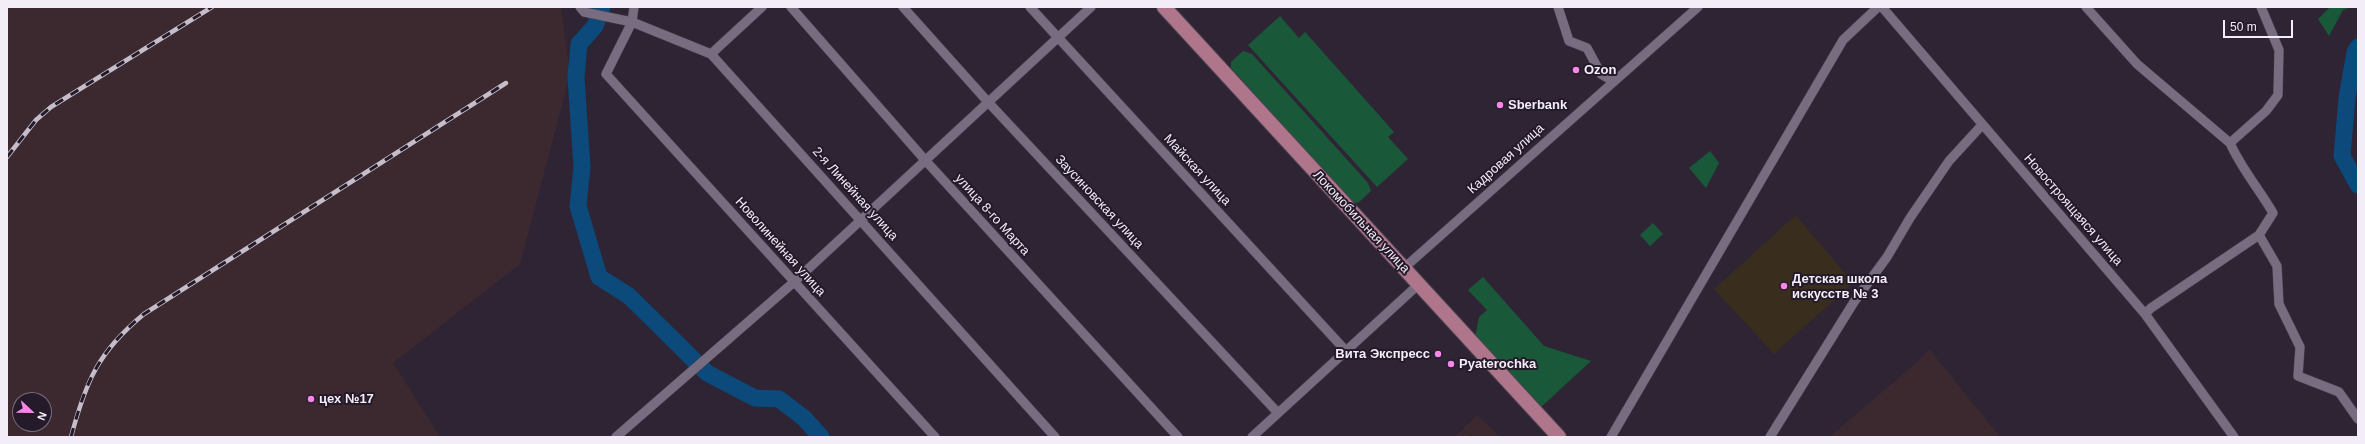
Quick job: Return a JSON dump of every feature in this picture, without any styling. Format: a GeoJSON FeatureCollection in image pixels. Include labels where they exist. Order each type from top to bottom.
{"type":"FeatureCollection","features":[{"type":"Feature","properties":{"kind":"main road","name":"Локомобильная улица"},"geometry":{"type":"LineString","coordinates":[[1164,7],[1559,437]]}},
{"type":"Feature","properties":{"kind":"street","name":"2-я Линейная улица"},"geometry":{"type":"LineString","coordinates":[[580,7],[584,12],[632,22],[710,54],[1055,437]]}},
{"type":"Feature","properties":{"kind":"street"},"geometry":{"type":"LineString","coordinates":[[632,22],[634,7]]}},
{"type":"Feature","properties":{"kind":"street"},"geometry":{"type":"LineString","coordinates":[[710,54],[762,7]]}},
{"type":"Feature","properties":{"kind":"street","name":"улица 8-го Марта"},"geometry":{"type":"LineString","coordinates":[[791,7],[925,160],[1178,437]]}},
{"type":"Feature","properties":{"kind":"street","name":"Заусиновская улица"},"geometry":{"type":"LineString","coordinates":[[903,7],[988,102],[1278,413]]}},
{"type":"Feature","properties":{"kind":"street","name":"Майская улица"},"geometry":{"type":"LineString","coordinates":[[1030,7],[1346,351]]}},
{"type":"Feature","properties":{"kind":"street"},"geometry":{"type":"LineString","coordinates":[[616,437],[794,282],[1091,7]]}},
{"type":"Feature","properties":{"kind":"street"},"geometry":{"type":"LineString","coordinates":[[1558,7],[1569,41],[1587,48],[1600,74],[1613,81]]}},
{"type":"Feature","properties":{"kind":"street","name":"Кадровая улица"},"geometry":{"type":"LineString","coordinates":[[1404,268],[1698,7]]}},
{"type":"Feature","properties":{"kind":"street"},"geometry":{"type":"LineString","coordinates":[[1611,437],[1843,40],[1878,7]]}},
{"type":"Feature","properties":{"kind":"street","name":"Новостроящаяся улица"},"geometry":{"type":"LineString","coordinates":[[1882,7],[2145,314],[2234,437]]}},
{"type":"Feature","properties":{"kind":"street"},"geometry":{"type":"LineString","coordinates":[[2086,7],[2137,64],[2230,143],[2238,161],[2259,188],[2273,213],[2259,235],[2151,308],[2145,314]]}},
{"type":"Feature","properties":{"kind":"street"},"geometry":{"type":"LineString","coordinates":[[2230,143],[2266,111],[2278,95],[2279,50],[2261,7]]}},
{"type":"Feature","properties":{"kind":"street","name":"Новолинейная улица"},"geometry":{"type":"LineString","coordinates":[[632,22],[606,74],[935,437]]}},
{"type":"Feature","properties":{"kind":"street"},"geometry":{"type":"LineString","coordinates":[[1770,437],[1854,302],[1883,263],[1945,167],[1982,125]]}},
{"type":"Feature","properties":{"kind":"street"},"geometry":{"type":"LineString","coordinates":[[2259,235],[2277,266],[2279,304],[2300,348],[2298,376],[2339,392],[2358,419]]}},
{"type":"Feature","properties":{"kind":"street"},"geometry":{"type":"LineString","coordinates":[[1252,437],[1419,284]]}},
{"type":"Feature","properties":{"kind":"shaded area"},"geometry":{"type":"Polygon","coordinates":[[[7,7],[561,7],[570,75],[520,264],[393,363],[440,437],[7,437],[7,7]]]}},
{"type":"Feature","properties":{"kind":"shaded area","name":"Детская школа искусств № 3"},"geometry":{"type":"Polygon","coordinates":[[[1796,215],[1853,283],[1774,354],[1714,289],[1796,215]]]}},
{"type":"Feature","properties":{"kind":"shaded area"},"geometry":{"type":"Polygon","coordinates":[[[1930,350],[2000,437],[1829,437],[1894,382],[1930,350]]]}},
{"type":"Feature","properties":{"kind":"shaded area"},"geometry":{"type":"Polygon","coordinates":[[[1477,415],[1500,437],[1475,437],[1472,434],[1468,437],[1455,437],[1477,415]]]}},
{"type":"Feature","properties":{"kind":"green space"},"geometry":{"type":"Polygon","coordinates":[[[2330,7],[2352,7],[2343,10],[2329,36],[2318,19],[2330,7]]]}},
{"type":"Feature","properties":{"kind":"green space"},"geometry":{"type":"Polygon","coordinates":[[[1280,16],[1299,38],[1305,32],[1394,132],[1388,137],[1408,159],[1377,187],[1248,45],[1280,16]]]}},
{"type":"Feature","properties":{"kind":"green space"},"geometry":{"type":"Polygon","coordinates":[[[1243,51],[1252,54],[1368,183],[1371,191],[1358,203],[1351,201],[1231,68],[1231,62],[1243,51]]]}},
{"type":"Feature","properties":{"kind":"green space"},"geometry":{"type":"Polygon","coordinates":[[[1710,151],[1719,163],[1706,188],[1689,168],[1710,151]]]}},
{"type":"Feature","properties":{"kind":"green space"},"geometry":{"type":"Polygon","coordinates":[[[1653,223],[1663,234],[1650,246],[1640,235],[1653,223]]]}},
{"type":"Feature","properties":{"kind":"green space"},"geometry":{"type":"Polygon","coordinates":[[[1483,277],[1544,346],[1591,361],[1540,408],[1475,338],[1479,317],[1487,310],[1468,290],[1483,277]]]}},
{"type":"Feature","properties":{"kind":"waterway"},"geometry":{"type":"LineString","coordinates":[[602,7],[595,26],[579,44],[576,77],[582,167],[578,206],[599,277],[629,296],[707,373],[755,398],[779,399],[804,418],[821,437]]}},
{"type":"Feature","properties":{"kind":"waterway"},"geometry":{"type":"LineString","coordinates":[[2358,47],[2355,52],[2347,98],[2342,156],[2358,185]]}},
{"type":"Feature","properties":{"kind":"railway"},"geometry":{"type":"LineString","coordinates":[[7,157],[36,120],[51,107],[212,7]]}},
{"type":"Feature","properties":{"kind":"railway"},"geometry":{"type":"LineString","coordinates":[[71,437],[82,400],[96,369],[115,341],[144,314],[506,83]]}},
{"type":"Feature","properties":{"kind":"place","name":"Ozon"},"geometry":{"type":"Point","coordinates":[1576,70]}},
{"type":"Feature","properties":{"kind":"place","name":"Sberbank"},"geometry":{"type":"Point","coordinates":[1500,105]}},
{"type":"Feature","properties":{"kind":"place","name":"Детская школа искусств № 3"},"geometry":{"type":"Point","coordinates":[1784,286]}},
{"type":"Feature","properties":{"kind":"place","name":"Вита Экспресс"},"geometry":{"type":"Point","coordinates":[1438,354]}},
{"type":"Feature","properties":{"kind":"place","name":"Pyaterochka"},"geometry":{"type":"Point","coordinates":[1451,364]}},
{"type":"Feature","properties":{"kind":"place","name":"цех №17"},"geometry":{"type":"Point","coordinates":[311,399]}}]}
